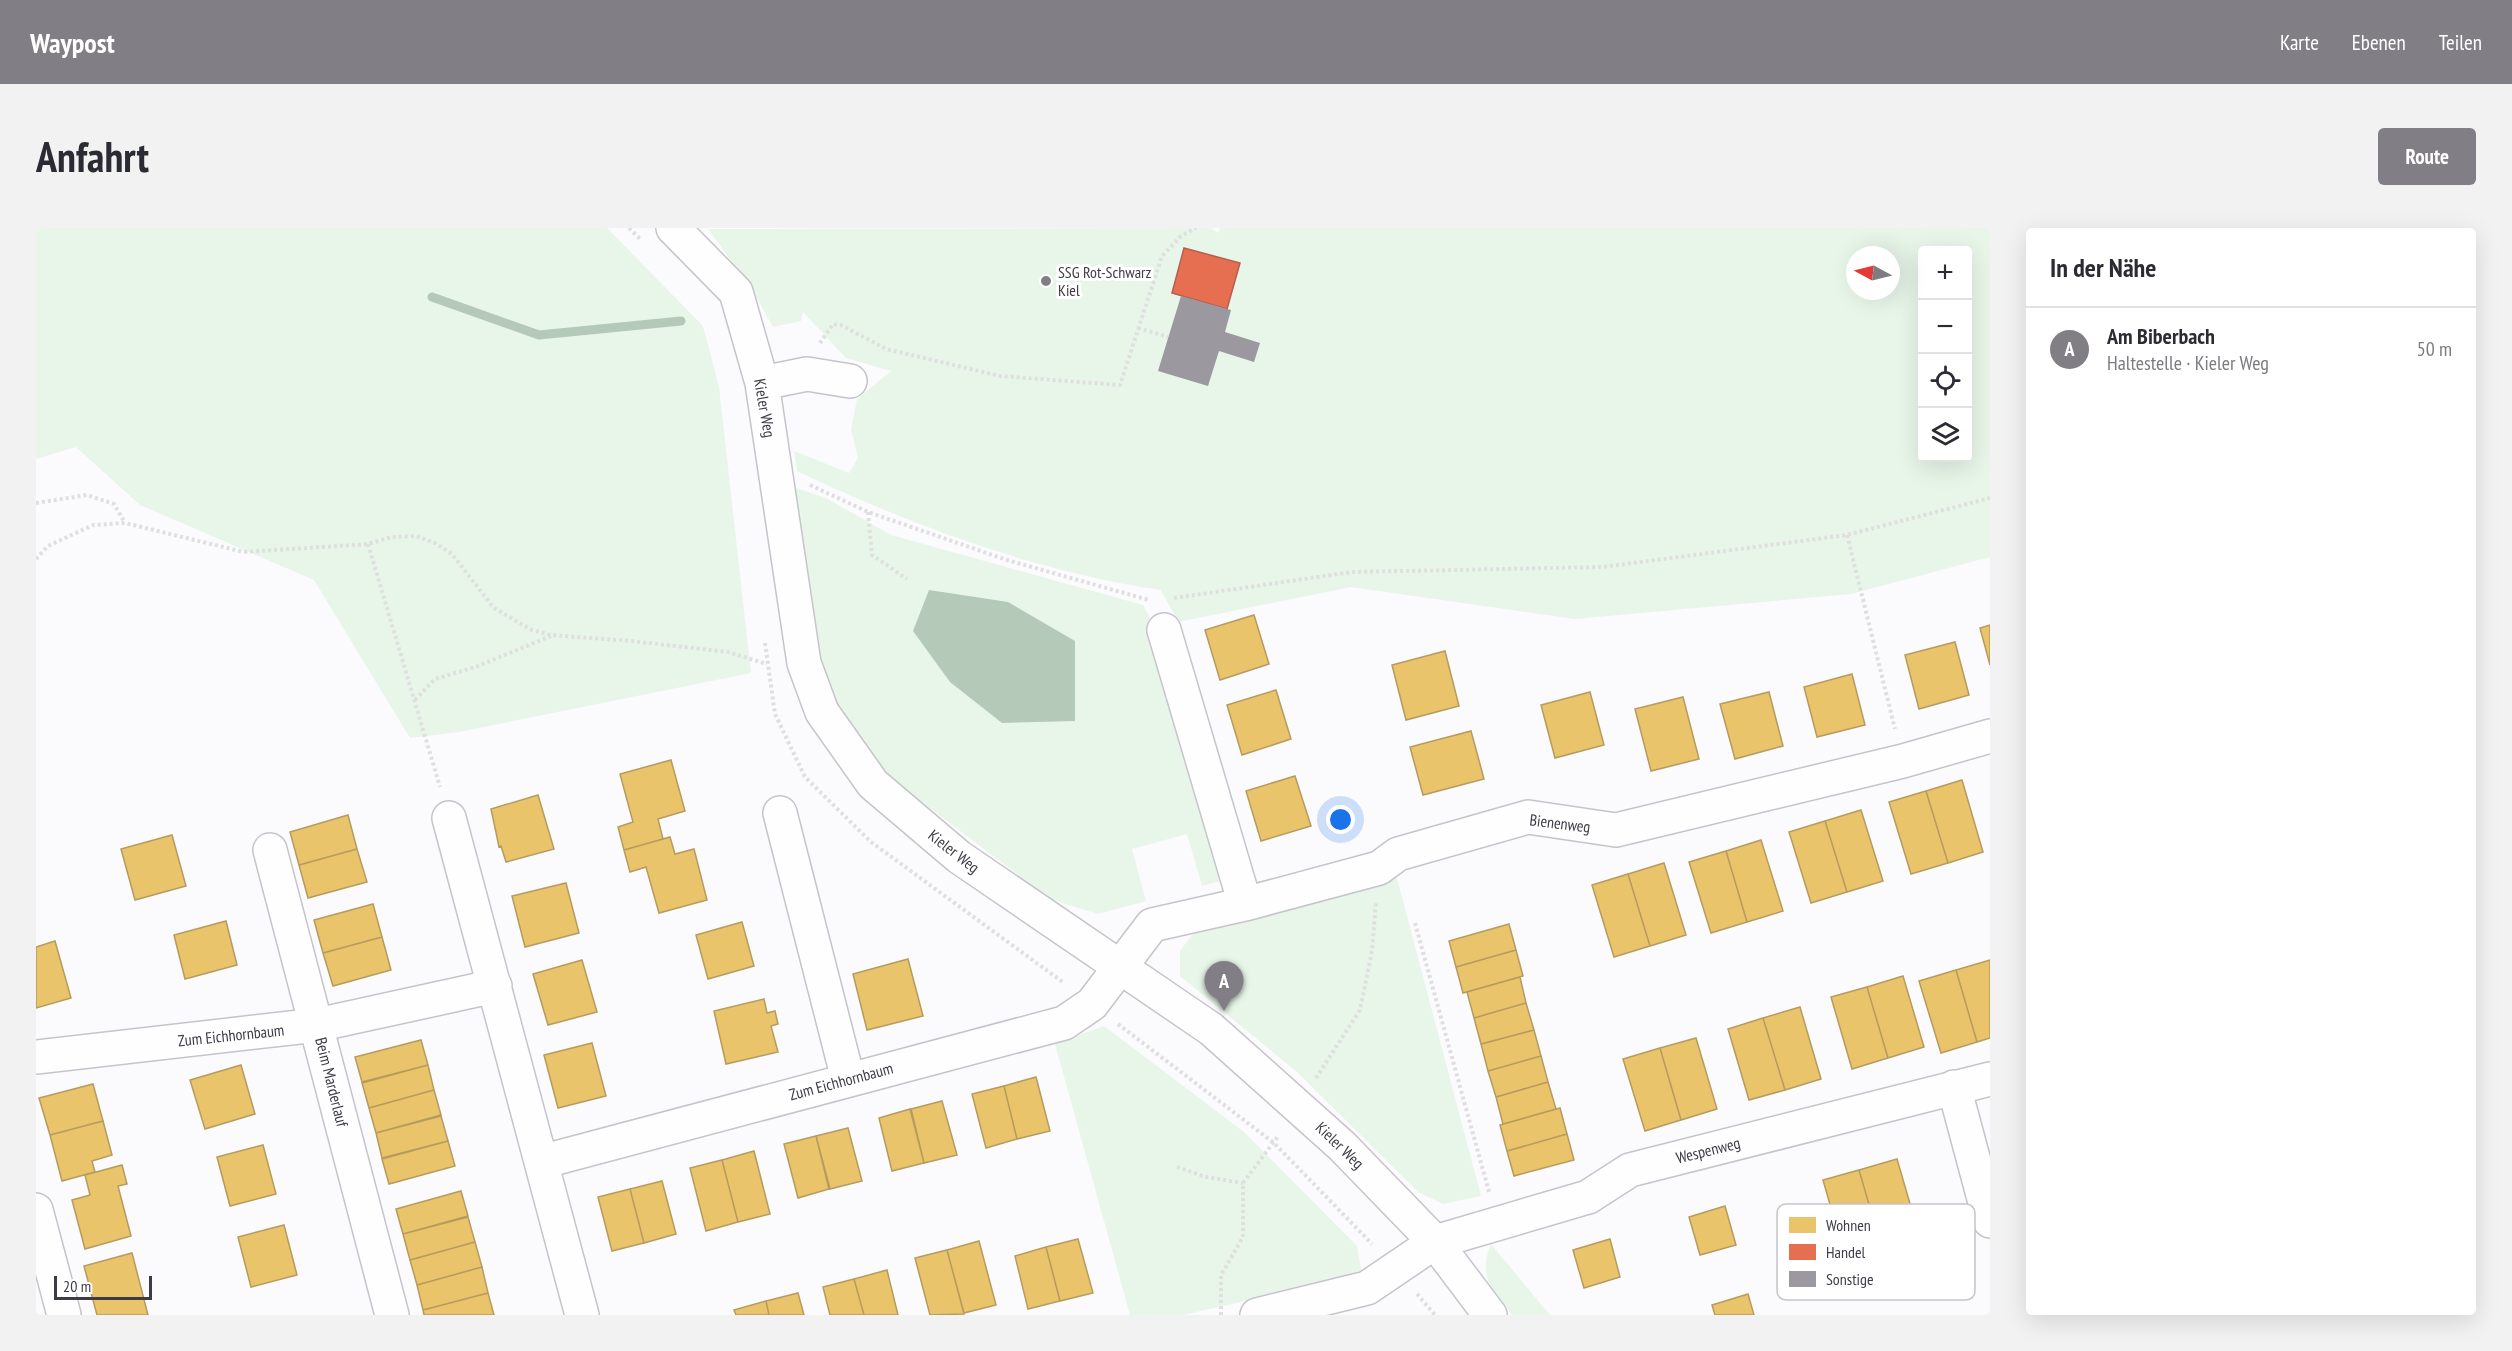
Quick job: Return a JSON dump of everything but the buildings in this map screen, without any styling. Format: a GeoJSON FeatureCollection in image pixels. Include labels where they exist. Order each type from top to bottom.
{"type":"FeatureCollection","features":[{"type":"Feature","properties":{"kind":"street","name":"Kieler Weg"},"geometry":{"type":"LineString","coordinates":[[673,228],[736,292],[762,383],[804,663],[822,712],[873,784],[959,857],[1211,1029],[1342,1146],[1435,1242],[1490,1315]]}},
{"type":"Feature","properties":{"kind":"street"},"geometry":{"type":"LineString","coordinates":[[762,383],[807,374],[850,381]]}},
{"type":"Feature","properties":{"kind":"street"},"geometry":{"type":"LineString","coordinates":[[1160,610],[1245,904]]}},
{"type":"Feature","properties":{"kind":"street","name":"Bienenweg"},"geometry":{"type":"LineString","coordinates":[[1120,967],[1152,925],[1245,904],[1379,868],[1398,854],[1528,817],[1616,830],[1903,761],[1990,736]]}},
{"type":"Feature","properties":{"kind":"street"},"geometry":{"type":"LineString","coordinates":[[780,813],[848,1079]]}},
{"type":"Feature","properties":{"kind":"street"},"geometry":{"type":"LineString","coordinates":[[449,818],[582,1315]]}},
{"type":"Feature","properties":{"kind":"street","name":"Beim Marderlauf"},"geometry":{"type":"LineString","coordinates":[[270,850],[392,1315]]}},
{"type":"Feature","properties":{"kind":"street","name":"Zum Eichhornbaum"},"geometry":{"type":"LineString","coordinates":[[541,1162],[1064,1023],[1092,1004],[1120,967]]}},
{"type":"Feature","properties":{"kind":"street","name":"Zum Eichhornbaum"},"geometry":{"type":"LineString","coordinates":[[36,1057],[317,1025],[495,986]]}},
{"type":"Feature","properties":{"kind":"street","name":"Wespenweg"},"geometry":{"type":"LineString","coordinates":[[1257,1315],[1367,1288],[1435,1242],[1588,1197],[1630,1170],[1990,1079]]}},
{"type":"Feature","properties":{"kind":"street"},"geometry":{"type":"LineString","coordinates":[[1954,1088],[1990,1221]]}},
{"type":"Feature","properties":{"kind":"street"},"geometry":{"type":"LineString","coordinates":[[36,1210],[64,1315]]}},
{"type":"Feature","properties":{"kind":"path"},"geometry":{"type":"LineString","coordinates":[[629,228],[645,244]]}},
{"type":"Feature","properties":{"kind":"path"},"geometry":{"type":"LineString","coordinates":[[823,335],[833,324],[842,325],[886,349],[1000,376],[1120,385],[1162,256],[1181,236],[1197,228]]}},
{"type":"Feature","properties":{"kind":"path"},"geometry":{"type":"LineString","coordinates":[[1138,328],[1168,338]]}},
{"type":"Feature","properties":{"kind":"path"},"geometry":{"type":"LineString","coordinates":[[774,470],[868,512],[1160,610],[1352,572],[1602,567],[1847,535],[1990,498]]}},
{"type":"Feature","properties":{"kind":"path"},"geometry":{"type":"LineString","coordinates":[[36,503],[87,495],[114,504],[125,523]]}},
{"type":"Feature","properties":{"kind":"path"},"geometry":{"type":"LineString","coordinates":[[868,512],[872,555],[908,579]]}},
{"type":"Feature","properties":{"kind":"path"},"geometry":{"type":"LineString","coordinates":[[36,559],[48,546],[93,525],[125,523],[244,552],[368,544],[391,537],[416,536],[435,543],[452,554],[494,608],[515,622],[551,636],[728,652],[767,664]]}},
{"type":"Feature","properties":{"kind":"path"},"geometry":{"type":"LineString","coordinates":[[1847,535],[1903,761]]}},
{"type":"Feature","properties":{"kind":"path"},"geometry":{"type":"LineString","coordinates":[[368,544],[449,818]]}},
{"type":"Feature","properties":{"kind":"path"},"geometry":{"type":"LineString","coordinates":[[415,700],[435,679],[499,658],[551,636]]}},
{"type":"Feature","properties":{"kind":"path"},"geometry":{"type":"LineString","coordinates":[[764,640],[775,714],[805,777],[871,842],[1092,1004],[1274,1143],[1397,1269],[1435,1315]]}},
{"type":"Feature","properties":{"kind":"path"},"geometry":{"type":"LineString","coordinates":[[1415,923],[1498,1223]]}},
{"type":"Feature","properties":{"kind":"path"},"geometry":{"type":"LineString","coordinates":[[1178,1167],[1206,1177],[1243,1183]]}},
{"type":"Feature","properties":{"kind":"shaded area"},"geometry":{"type":"Polygon","coordinates":[[[36,228],[607,228],[703,326],[719,387],[751,673],[459,732],[410,738],[314,580],[140,505],[76,447],[36,459],[36,228]]]}},
{"type":"Feature","properties":{"kind":"shaded area"},"geometry":{"type":"Polygon","coordinates":[[[1211,228],[1218,233],[1220,228],[1990,228],[1990,557],[1851,594],[1575,619],[1351,587],[1178,622],[1161,590],[1067,571],[975,544],[885,510],[797,471],[794,451],[849,473],[858,458],[851,430],[857,399],[891,371],[846,358],[803,312],[801,321],[773,327],[752,289],[708,229],[1211,228]]]}},
{"type":"Feature","properties":{"kind":"shaded area"},"geometry":{"type":"Polygon","coordinates":[[[796,488],[826,498],[891,535],[1143,605],[1155,627],[1224,880],[1202,886],[1187,834],[1132,849],[1146,901],[1098,914],[1050,899],[885,774],[842,723],[818,667],[800,574],[796,488]]]}},
{"type":"Feature","properties":{"kind":"shaded area"},"geometry":{"type":"Polygon","coordinates":[[[929,590],[1008,602],[1075,641],[1075,721],[1002,723],[950,682],[913,631],[929,590]]]}},
{"type":"Feature","properties":{"kind":"shaded area"},"geometry":{"type":"Polygon","coordinates":[[[1397,878],[1481,1196],[1443,1204],[1418,1192],[1297,1072],[1180,976],[1180,951],[1192,935],[1232,919],[1397,878]]]}},
{"type":"Feature","properties":{"kind":"shaded area"},"geometry":{"type":"Polygon","coordinates":[[[1104,1026],[1244,1132],[1357,1246],[1362,1275],[1183,1315],[1130,1315],[1055,1044],[1104,1026]]]}},
{"type":"Feature","properties":{"kind":"shaded area"},"geometry":{"type":"Polygon","coordinates":[[[1491,1244],[1550,1315],[1512,1315],[1493,1290],[1486,1274],[1487,1256],[1491,1244]]]}},
{"type":"Feature","properties":{"kind":"waterway"},"geometry":{"type":"LineString","coordinates":[[432,297],[539,335],[681,321]]}},
{"type":"Feature","properties":{"kind":"place","name":"SSG Rot-Schwarz Kiel"},"geometry":{"type":"Point","coordinates":[1046,281]}},
{"type":"Feature","properties":{"kind":"place","name":"Am Biberbach"},"geometry":{"type":"Point","coordinates":[1224,1011]}}]}
